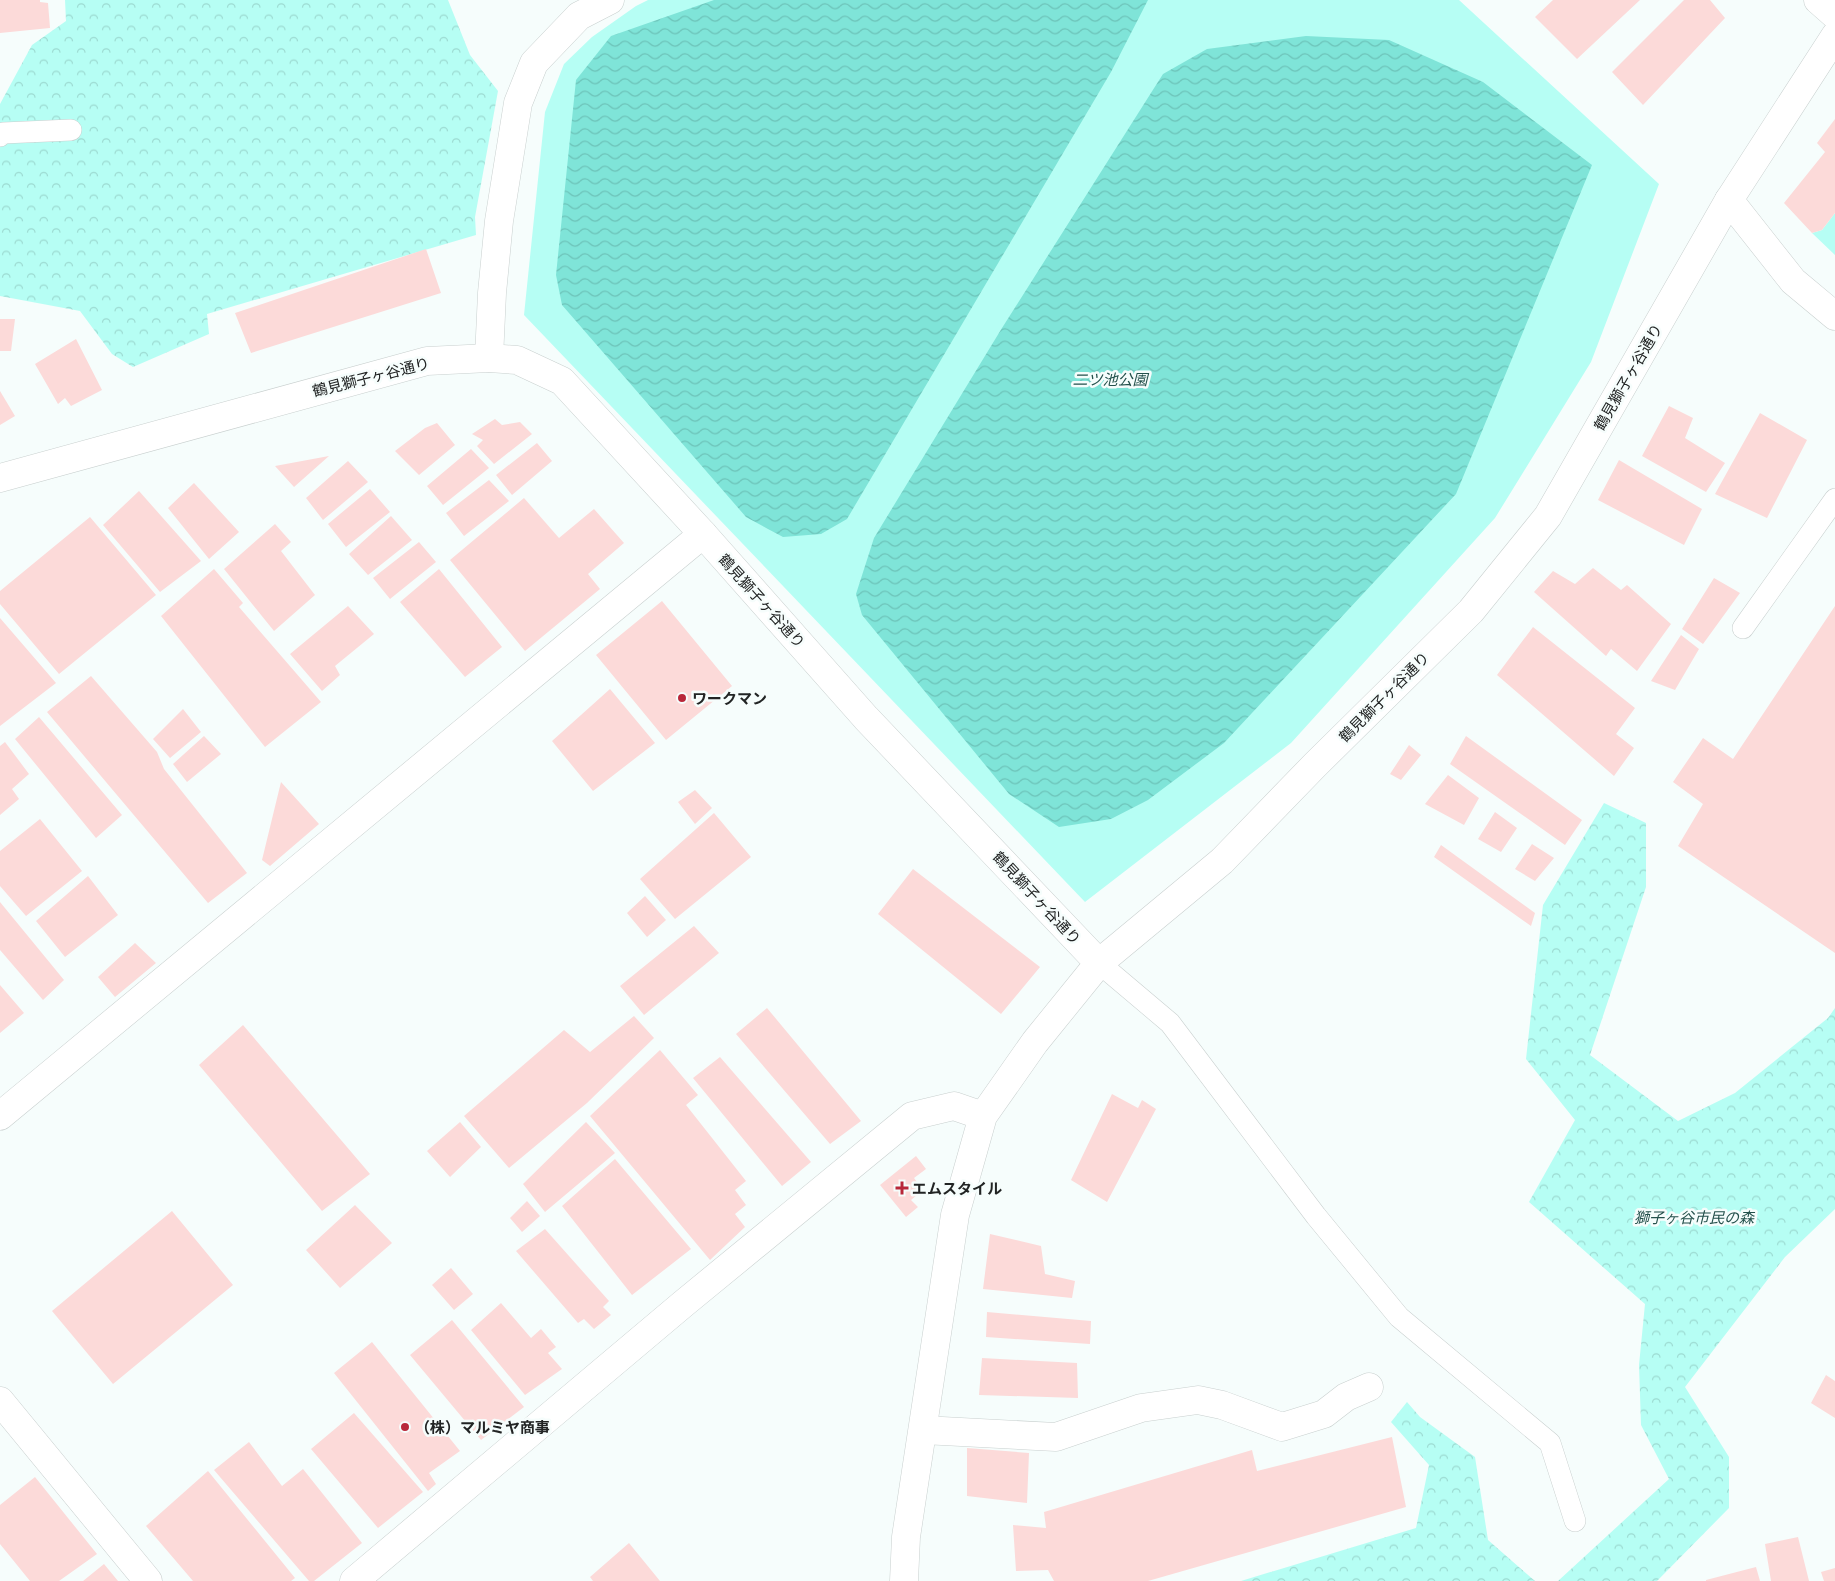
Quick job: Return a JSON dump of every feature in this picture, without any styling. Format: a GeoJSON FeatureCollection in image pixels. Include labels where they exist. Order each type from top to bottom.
{"type":"FeatureCollection","features":[{"type":"Feature","properties":{"kind":"street"},"geometry":{"type":"LineString","coordinates":[[489,358],[492,293],[499,221],[518,103],[534,63],[579,16],[610,0]]}},
{"type":"Feature","properties":{"kind":"street"},"geometry":{"type":"LineString","coordinates":[[1818,0],[1820,4],[1835,15]]}},
{"type":"Feature","properties":{"kind":"street","name":"鶴見獅子ヶ谷通り"},"geometry":{"type":"LineString","coordinates":[[0,478],[427,361],[489,358],[517,360],[562,381],[703,534],[866,718],[1099,963],[1222,861],[1471,611],[1548,516],[1729,200],[1835,36]]}},
{"type":"Feature","properties":{"kind":"street"},"geometry":{"type":"LineString","coordinates":[[1729,200],[1793,281],[1835,316]]}},
{"type":"Feature","properties":{"kind":"street"},"geometry":{"type":"LineString","coordinates":[[0,1116],[703,534]]}},
{"type":"Feature","properties":{"kind":"street"},"geometry":{"type":"LineString","coordinates":[[904,1581],[906,1537],[955,1214],[983,1116],[1035,1042],[1099,963]]}},
{"type":"Feature","properties":{"kind":"street"},"geometry":{"type":"LineString","coordinates":[[354,1581],[683,1304],[912,1116],[954,1106],[983,1116]]}},
{"type":"Feature","properties":{"kind":"street"},"geometry":{"type":"LineString","coordinates":[[923,1430],[1056,1438],[1142,1408],[1198,1400],[1222,1405],[1282,1427],[1324,1414],[1346,1397],[1369,1387]]}},
{"type":"Feature","properties":{"kind":"street"},"geometry":{"type":"LineString","coordinates":[[0,1401],[148,1581]]}},
{"type":"Feature","properties":{"kind":"lane"},"geometry":{"type":"LineString","coordinates":[[0,136],[3,133],[71,130]]}},
{"type":"Feature","properties":{"kind":"lane"},"geometry":{"type":"LineString","coordinates":[[1743,628],[1835,499]]}},
{"type":"Feature","properties":{"kind":"lane"},"geometry":{"type":"LineString","coordinates":[[1099,963],[1170,1023],[1316,1216],[1399,1317],[1550,1443],[1574,1521]]}},
{"type":"Feature","properties":{"kind":"green space"},"geometry":{"type":"Polygon","coordinates":[[[65,0],[448,0],[470,55],[498,91],[475,217],[476,235],[207,314],[209,334],[133,367],[112,354],[80,311],[0,296],[0,104],[32,45],[66,21],[65,0]]]}},
{"type":"Feature","properties":{"kind":"green space","name":"二ツ池公園"},"geometry":{"type":"Polygon","coordinates":[[[648,0],[1459,0],[1659,184],[1591,362],[1495,518],[1291,743],[1085,902],[524,315],[545,112],[564,64],[592,37],[636,6],[648,0]]]}},
{"type":"Feature","properties":{"kind":"green space"},"geometry":{"type":"Polygon","coordinates":[[[1835,213],[1835,255],[1812,233],[1822,230],[1835,213]]]}},
{"type":"Feature","properties":{"kind":"green space","name":"獅子ヶ谷市民の森"},"geometry":{"type":"Polygon","coordinates":[[[1604,803],[1646,823],[1646,887],[1590,1055],[1678,1121],[1735,1093],[1828,1018],[1835,1008],[1835,1209],[1785,1257],[1685,1387],[1729,1457],[1729,1508],[1657,1581],[1558,1581],[1669,1479],[1641,1425],[1639,1365],[1645,1304],[1529,1202],[1575,1120],[1526,1059],[1543,905],[1604,803]]]}},
{"type":"Feature","properties":{"kind":"green space"},"geometry":{"type":"Polygon","coordinates":[[[1407,1402],[1420,1417],[1475,1457],[1488,1540],[1535,1581],[1241,1581],[1416,1528],[1429,1465],[1391,1422],[1407,1402]]]}},
{"type":"Feature","properties":{"kind":"water"},"geometry":{"type":"Polygon","coordinates":[[[714,0],[1148,0],[1111,72],[847,519],[821,534],[783,537],[746,517],[562,305],[556,275],[576,80],[611,36],[714,0]]]}},
{"type":"Feature","properties":{"kind":"water"},"geometry":{"type":"Polygon","coordinates":[[[1306,36],[1389,40],[1483,82],[1592,165],[1456,494],[1224,743],[1148,800],[1111,819],[1059,827],[1009,794],[862,615],[856,594],[874,538],[1002,328],[1163,74],[1207,49],[1306,36]]]}},
{"type":"Feature","properties":{"kind":"building"},"geometry":{"type":"Polygon","coordinates":[[[0,0],[40,0],[40,2],[48,3],[50,28],[0,33],[0,0]]]}},
{"type":"Feature","properties":{"kind":"building"},"geometry":{"type":"Polygon","coordinates":[[[1553,0],[1640,0],[1577,59],[1535,17],[1553,0]]]}},
{"type":"Feature","properties":{"kind":"building"},"geometry":{"type":"Polygon","coordinates":[[[1684,0],[1710,0],[1725,18],[1643,105],[1612,72],[1684,0]]]}},
{"type":"Feature","properties":{"kind":"building"},"geometry":{"type":"Polygon","coordinates":[[[1835,119],[1835,213],[1822,230],[1812,233],[1784,203],[1825,152],[1817,143],[1835,119]]]}},
{"type":"Feature","properties":{"kind":"building"},"geometry":{"type":"Polygon","coordinates":[[[426,249],[441,293],[251,353],[235,313],[426,249]]]}},
{"type":"Feature","properties":{"kind":"building"},"geometry":{"type":"Polygon","coordinates":[[[0,319],[15,319],[11,351],[0,351],[0,319]]]}},
{"type":"Feature","properties":{"kind":"building"},"geometry":{"type":"Polygon","coordinates":[[[76,339],[102,390],[71,406],[65,398],[58,404],[35,364],[76,339]]]}},
{"type":"Feature","properties":{"kind":"building"},"geometry":{"type":"Polygon","coordinates":[[[0,391],[15,416],[0,425],[0,391]]]}},
{"type":"Feature","properties":{"kind":"building"},"geometry":{"type":"Polygon","coordinates":[[[1669,406],[1693,418],[1685,438],[1725,463],[1706,492],[1642,456],[1669,406]]]}},
{"type":"Feature","properties":{"kind":"building"},"geometry":{"type":"Polygon","coordinates":[[[1760,413],[1807,440],[1767,518],[1715,494],[1760,413]]]}},
{"type":"Feature","properties":{"kind":"building"},"geometry":{"type":"Polygon","coordinates":[[[495,419],[502,425],[520,422],[532,434],[494,464],[477,446],[483,440],[472,434],[495,419]]]}},
{"type":"Feature","properties":{"kind":"building"},"geometry":{"type":"Polygon","coordinates":[[[437,423],[455,445],[419,475],[395,451],[425,428],[437,423]]]}},
{"type":"Feature","properties":{"kind":"building"},"geometry":{"type":"Polygon","coordinates":[[[537,443],[552,461],[512,495],[496,475],[537,443]]]}},
{"type":"Feature","properties":{"kind":"building"},"geometry":{"type":"Polygon","coordinates":[[[471,449],[489,468],[443,505],[427,486],[471,449]]]}},
{"type":"Feature","properties":{"kind":"building"},"geometry":{"type":"Polygon","coordinates":[[[329,456],[294,487],[275,466],[329,456]]]}},
{"type":"Feature","properties":{"kind":"building"},"geometry":{"type":"Polygon","coordinates":[[[1619,460],[1702,509],[1684,545],[1598,500],[1619,460]]]}},
{"type":"Feature","properties":{"kind":"building"},"geometry":{"type":"Polygon","coordinates":[[[348,461],[368,482],[323,520],[306,498],[348,461]]]}},
{"type":"Feature","properties":{"kind":"building"},"geometry":{"type":"Polygon","coordinates":[[[489,480],[509,501],[464,536],[446,513],[489,480]]]}},
{"type":"Feature","properties":{"kind":"building"},"geometry":{"type":"Polygon","coordinates":[[[194,483],[239,532],[209,559],[168,508],[194,483]]]}},
{"type":"Feature","properties":{"kind":"building"},"geometry":{"type":"Polygon","coordinates":[[[370,489],[390,512],[346,547],[328,524],[370,489]]]}},
{"type":"Feature","properties":{"kind":"building"},"geometry":{"type":"Polygon","coordinates":[[[139,491],[201,561],[160,592],[103,525],[139,491]]]}},
{"type":"Feature","properties":{"kind":"building"},"geometry":{"type":"Polygon","coordinates":[[[524,498],[559,538],[594,509],[624,543],[588,574],[600,589],[525,651],[450,560],[524,498]]]}},
{"type":"Feature","properties":{"kind":"building"},"geometry":{"type":"Polygon","coordinates":[[[391,516],[412,540],[368,575],[349,554],[391,516]]]}},
{"type":"Feature","properties":{"kind":"building"},"geometry":{"type":"Polygon","coordinates":[[[90,517],[156,595],[59,674],[0,604],[0,591],[90,517]]]}},
{"type":"Feature","properties":{"kind":"building"},"geometry":{"type":"Polygon","coordinates":[[[275,524],[291,542],[281,551],[315,595],[274,631],[224,569],[275,524]]]}},
{"type":"Feature","properties":{"kind":"building"},"geometry":{"type":"Polygon","coordinates":[[[419,542],[436,562],[390,599],[373,578],[419,542]]]}},
{"type":"Feature","properties":{"kind":"building"},"geometry":{"type":"Polygon","coordinates":[[[1593,568],[1621,590],[1627,585],[1671,624],[1637,671],[1611,649],[1606,656],[1534,592],[1553,571],[1575,584],[1593,568]]]}},
{"type":"Feature","properties":{"kind":"building"},"geometry":{"type":"Polygon","coordinates":[[[214,569],[243,603],[239,607],[321,702],[265,747],[161,616],[214,569]]]}},
{"type":"Feature","properties":{"kind":"building"},"geometry":{"type":"Polygon","coordinates":[[[439,569],[502,647],[465,677],[400,602],[439,569]]]}},
{"type":"Feature","properties":{"kind":"building"},"geometry":{"type":"Polygon","coordinates":[[[1714,578],[1740,593],[1703,644],[1682,629],[1714,578]]]}},
{"type":"Feature","properties":{"kind":"building"},"geometry":{"type":"Polygon","coordinates":[[[662,601],[732,686],[666,740],[596,655],[662,601]]]}},
{"type":"Feature","properties":{"kind":"building"},"geometry":{"type":"Polygon","coordinates":[[[348,606],[374,634],[335,666],[340,675],[322,691],[290,654],[348,606]]]}},
{"type":"Feature","properties":{"kind":"building"},"geometry":{"type":"Polygon","coordinates":[[[1835,606],[1835,953],[1678,846],[1703,804],[1673,782],[1703,738],[1733,759],[1835,606]]]}},
{"type":"Feature","properties":{"kind":"building"},"geometry":{"type":"Polygon","coordinates":[[[0,618],[56,683],[0,726],[0,618]]]}},
{"type":"Feature","properties":{"kind":"building"},"geometry":{"type":"Polygon","coordinates":[[[1533,627],[1635,708],[1616,734],[1634,748],[1614,776],[1497,675],[1533,627]]]}},
{"type":"Feature","properties":{"kind":"building"},"geometry":{"type":"Polygon","coordinates":[[[1681,635],[1699,649],[1675,690],[1651,681],[1681,635]]]}},
{"type":"Feature","properties":{"kind":"building"},"geometry":{"type":"Polygon","coordinates":[[[91,676],[157,752],[164,769],[247,873],[208,903],[47,712],[91,676]]]}},
{"type":"Feature","properties":{"kind":"building"},"geometry":{"type":"Polygon","coordinates":[[[610,689],[655,743],[593,791],[552,741],[610,689]]]}},
{"type":"Feature","properties":{"kind":"building"},"geometry":{"type":"Polygon","coordinates":[[[183,709],[201,732],[170,758],[153,739],[183,709]]]}},
{"type":"Feature","properties":{"kind":"building"},"geometry":{"type":"Polygon","coordinates":[[[39,717],[122,815],[96,838],[15,739],[39,717]]]}},
{"type":"Feature","properties":{"kind":"building"},"geometry":{"type":"Polygon","coordinates":[[[204,736],[221,754],[187,782],[173,764],[204,736]]]}},
{"type":"Feature","properties":{"kind":"building"},"geometry":{"type":"Polygon","coordinates":[[[1466,736],[1582,820],[1565,845],[1450,764],[1466,736]]]}},
{"type":"Feature","properties":{"kind":"building"},"geometry":{"type":"Polygon","coordinates":[[[5,742],[29,774],[12,789],[19,799],[0,815],[0,746],[5,742]]]}},
{"type":"Feature","properties":{"kind":"building"},"geometry":{"type":"Polygon","coordinates":[[[1409,745],[1421,755],[1401,780],[1390,774],[1409,745]]]}},
{"type":"Feature","properties":{"kind":"building"},"geometry":{"type":"Polygon","coordinates":[[[1448,775],[1479,798],[1464,825],[1425,804],[1448,775]]]}},
{"type":"Feature","properties":{"kind":"building"},"geometry":{"type":"Polygon","coordinates":[[[281,782],[319,824],[270,866],[262,860],[281,782]]]}},
{"type":"Feature","properties":{"kind":"building"},"geometry":{"type":"Polygon","coordinates":[[[695,790],[712,808],[695,824],[678,802],[695,790]]]}},
{"type":"Feature","properties":{"kind":"building"},"geometry":{"type":"Polygon","coordinates":[[[1495,812],[1517,828],[1501,852],[1478,839],[1495,812]]]}},
{"type":"Feature","properties":{"kind":"building"},"geometry":{"type":"Polygon","coordinates":[[[714,813],[751,857],[675,919],[640,879],[714,813]]]}},
{"type":"Feature","properties":{"kind":"building"},"geometry":{"type":"Polygon","coordinates":[[[40,819],[82,871],[26,916],[0,886],[0,851],[40,819]]]}},
{"type":"Feature","properties":{"kind":"building"},"geometry":{"type":"Polygon","coordinates":[[[1532,844],[1554,858],[1535,881],[1515,869],[1532,844]]]}},
{"type":"Feature","properties":{"kind":"building"},"geometry":{"type":"Polygon","coordinates":[[[1441,845],[1535,913],[1531,926],[1434,857],[1441,845]]]}},
{"type":"Feature","properties":{"kind":"building"},"geometry":{"type":"Polygon","coordinates":[[[913,869],[1040,967],[1001,1014],[878,914],[913,869]]]}},
{"type":"Feature","properties":{"kind":"building"},"geometry":{"type":"Polygon","coordinates":[[[88,876],[118,915],[65,957],[36,921],[88,876]]]}},
{"type":"Feature","properties":{"kind":"building"},"geometry":{"type":"Polygon","coordinates":[[[645,896],[666,920],[647,937],[627,913],[645,896]]]}},
{"type":"Feature","properties":{"kind":"building"},"geometry":{"type":"Polygon","coordinates":[[[0,902],[64,980],[43,1000],[0,950],[0,902]]]}},
{"type":"Feature","properties":{"kind":"building"},"geometry":{"type":"Polygon","coordinates":[[[694,926],[719,953],[644,1015],[620,986],[694,926]]]}},
{"type":"Feature","properties":{"kind":"building"},"geometry":{"type":"Polygon","coordinates":[[[135,943],[156,963],[115,997],[98,977],[135,943]]]}},
{"type":"Feature","properties":{"kind":"building"},"geometry":{"type":"Polygon","coordinates":[[[0,985],[24,1013],[0,1033],[0,985]]]}},
{"type":"Feature","properties":{"kind":"building"},"geometry":{"type":"Polygon","coordinates":[[[767,1008],[861,1121],[830,1144],[736,1034],[767,1008]]]}},
{"type":"Feature","properties":{"kind":"building"},"geometry":{"type":"Polygon","coordinates":[[[634,1016],[654,1038],[587,1103],[509,1168],[464,1116],[564,1030],[590,1052],[634,1016]]]}},
{"type":"Feature","properties":{"kind":"building"},"geometry":{"type":"Polygon","coordinates":[[[243,1025],[370,1174],[322,1211],[199,1065],[243,1025]]]}},
{"type":"Feature","properties":{"kind":"building"},"geometry":{"type":"Polygon","coordinates":[[[660,1050],[698,1095],[686,1105],[746,1181],[735,1190],[746,1205],[735,1214],[745,1227],[710,1260],[590,1116],[660,1050]]]}},
{"type":"Feature","properties":{"kind":"building"},"geometry":{"type":"Polygon","coordinates":[[[720,1057],[811,1162],[782,1186],[693,1078],[720,1057]]]}},
{"type":"Feature","properties":{"kind":"building"},"geometry":{"type":"Polygon","coordinates":[[[1112,1094],[1138,1108],[1142,1100],[1156,1109],[1107,1202],[1071,1180],[1112,1094]]]}},
{"type":"Feature","properties":{"kind":"building"},"geometry":{"type":"Polygon","coordinates":[[[460,1122],[481,1147],[450,1177],[427,1151],[460,1122]]]}},
{"type":"Feature","properties":{"kind":"building"},"geometry":{"type":"Polygon","coordinates":[[[586,1122],[615,1153],[545,1212],[523,1184],[586,1122]]]}},
{"type":"Feature","properties":{"kind":"building"},"geometry":{"type":"Polygon","coordinates":[[[916,1156],[926,1169],[914,1178],[923,1190],[911,1200],[918,1207],[906,1217],[880,1185],[916,1156]]]}},
{"type":"Feature","properties":{"kind":"building"},"geometry":{"type":"Polygon","coordinates":[[[615,1159],[691,1249],[632,1295],[562,1206],[615,1159]]]}},
{"type":"Feature","properties":{"kind":"building"},"geometry":{"type":"Polygon","coordinates":[[[527,1201],[540,1216],[522,1232],[510,1218],[527,1201]]]}},
{"type":"Feature","properties":{"kind":"building"},"geometry":{"type":"Polygon","coordinates":[[[355,1205],[392,1243],[340,1288],[306,1250],[355,1205]]]}},
{"type":"Feature","properties":{"kind":"building"},"geometry":{"type":"Polygon","coordinates":[[[172,1211],[233,1285],[113,1384],[52,1311],[172,1211]]]}},
{"type":"Feature","properties":{"kind":"building"},"geometry":{"type":"Polygon","coordinates":[[[545,1229],[609,1301],[603,1307],[611,1315],[594,1329],[584,1319],[578,1323],[516,1251],[545,1229]]]}},
{"type":"Feature","properties":{"kind":"building"},"geometry":{"type":"Polygon","coordinates":[[[990,1234],[1041,1246],[1045,1274],[1075,1281],[1072,1298],[983,1289],[990,1234]]]}},
{"type":"Feature","properties":{"kind":"building"},"geometry":{"type":"Polygon","coordinates":[[[451,1268],[473,1294],[454,1310],[432,1285],[451,1268]]]}},
{"type":"Feature","properties":{"kind":"building"},"geometry":{"type":"Polygon","coordinates":[[[501,1303],[531,1338],[541,1329],[556,1347],[548,1353],[562,1369],[525,1395],[471,1330],[501,1303]]]}},
{"type":"Feature","properties":{"kind":"building"},"geometry":{"type":"Polygon","coordinates":[[[987,1312],[1091,1321],[1090,1344],[986,1337],[987,1312]]]}},
{"type":"Feature","properties":{"kind":"building"},"geometry":{"type":"Polygon","coordinates":[[[452,1320],[524,1407],[481,1440],[410,1355],[452,1320]]]}},
{"type":"Feature","properties":{"kind":"building"},"geometry":{"type":"Polygon","coordinates":[[[372,1342],[460,1451],[429,1473],[436,1484],[428,1491],[334,1373],[372,1342]]]}},
{"type":"Feature","properties":{"kind":"building"},"geometry":{"type":"Polygon","coordinates":[[[982,1358],[1077,1363],[1078,1398],[979,1395],[982,1358]]]}},
{"type":"Feature","properties":{"kind":"building"},"geometry":{"type":"Polygon","coordinates":[[[1826,1375],[1835,1381],[1835,1418],[1811,1403],[1826,1375]]]}},
{"type":"Feature","properties":{"kind":"building"},"geometry":{"type":"Polygon","coordinates":[[[354,1413],[423,1492],[378,1528],[311,1449],[354,1413]]]}},
{"type":"Feature","properties":{"kind":"building"},"geometry":{"type":"Polygon","coordinates":[[[1392,1437],[1406,1507],[1148,1581],[1054,1581],[1048,1570],[1016,1571],[1013,1525],[1046,1528],[1044,1512],[1252,1450],[1257,1471],[1392,1437]]]}},
{"type":"Feature","properties":{"kind":"building"},"geometry":{"type":"Polygon","coordinates":[[[249,1442],[282,1486],[303,1469],[362,1543],[314,1581],[309,1581],[214,1470],[249,1442]]]}},
{"type":"Feature","properties":{"kind":"building"},"geometry":{"type":"Polygon","coordinates":[[[967,1448],[1029,1453],[1027,1503],[967,1496],[967,1448]]]}},
{"type":"Feature","properties":{"kind":"building"},"geometry":{"type":"Polygon","coordinates":[[[208,1471],[295,1578],[291,1581],[193,1581],[146,1526],[208,1471]]]}},
{"type":"Feature","properties":{"kind":"building"},"geometry":{"type":"Polygon","coordinates":[[[35,1477],[97,1554],[59,1581],[30,1581],[0,1544],[0,1505],[35,1477]]]}},
{"type":"Feature","properties":{"kind":"building"},"geometry":{"type":"Polygon","coordinates":[[[1798,1537],[1809,1581],[1771,1581],[1765,1544],[1798,1537]]]}},
{"type":"Feature","properties":{"kind":"building"},"geometry":{"type":"Polygon","coordinates":[[[629,1543],[660,1581],[593,1581],[590,1577],[629,1543]]]}},
{"type":"Feature","properties":{"kind":"building"},"geometry":{"type":"Polygon","coordinates":[[[104,1564],[118,1581],[83,1581],[104,1564]]]}},
{"type":"Feature","properties":{"kind":"building"},"geometry":{"type":"Polygon","coordinates":[[[1756,1567],[1760,1581],[1706,1581],[1706,1580],[1756,1567]]]}},
{"type":"Feature","properties":{"kind":"building"},"geometry":{"type":"Polygon","coordinates":[[[1835,1568],[1835,1581],[1824,1581],[1821,1572],[1835,1568]]]}},
{"type":"Feature","properties":{"kind":"place","name":"ワークマン"},"geometry":{"type":"Point","coordinates":[682,698]}},
{"type":"Feature","properties":{"kind":"place","name":"エムスタイル"},"geometry":{"type":"Point","coordinates":[902,1188]}},
{"type":"Feature","properties":{"kind":"place","name":"（株）マルミヤ商事"},"geometry":{"type":"Point","coordinates":[405,1427]}}]}
